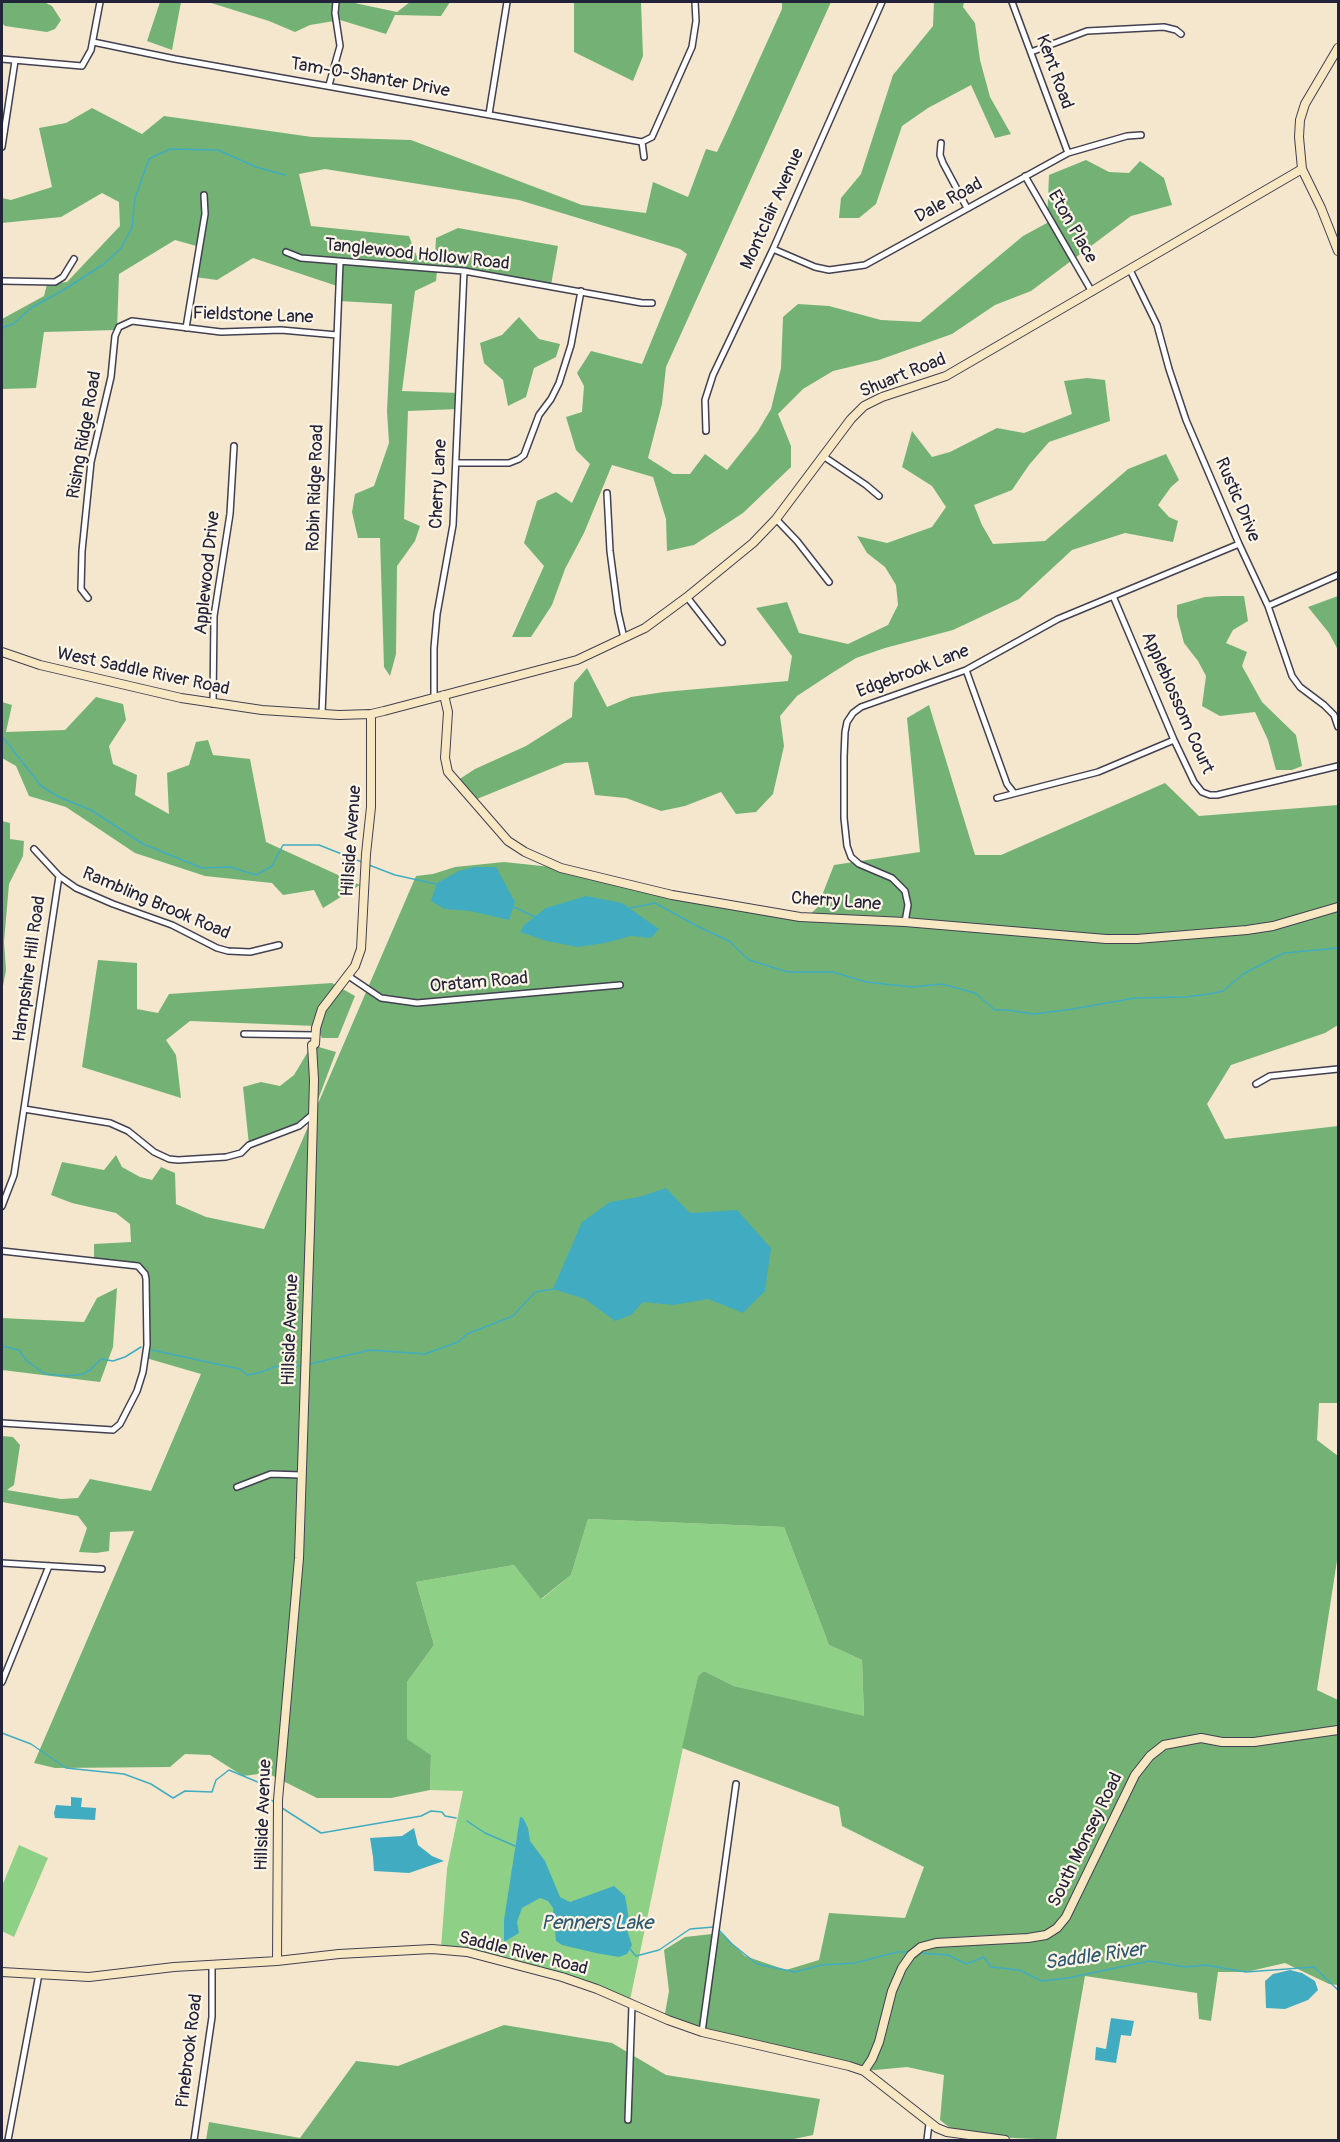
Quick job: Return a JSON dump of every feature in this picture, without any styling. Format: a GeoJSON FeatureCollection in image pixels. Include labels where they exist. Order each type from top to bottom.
{"type":"FeatureCollection","features":[{"type":"Feature","properties":{"kind":"street"},"geometry":{"type":"LineString","coordinates":[[2,59],[82,66],[89,57],[100,2]]}},
{"type":"Feature","properties":{"kind":"street"},"geometry":{"type":"LineString","coordinates":[[329,85],[339,46],[336,2]]}},
{"type":"Feature","properties":{"kind":"street"},"geometry":{"type":"LineString","coordinates":[[489,114],[507,2]]}},
{"type":"Feature","properties":{"kind":"street"},"geometry":{"type":"LineString","coordinates":[[644,157],[642,142],[652,137],[692,47],[696,21],[695,2]]}},
{"type":"Feature","properties":{"kind":"street","name":"Montclair Avenue"},"geometry":{"type":"LineString","coordinates":[[706,430],[705,400],[713,375],[773,249],[882,2]]}},
{"type":"Feature","properties":{"kind":"street","name":"Kent Road"},"geometry":{"type":"LineString","coordinates":[[1012,2],[1068,153]]}},
{"type":"Feature","properties":{"kind":"street"},"geometry":{"type":"LineString","coordinates":[[1031,52],[1077,34],[1093,31],[1164,27],[1181,34]]}},
{"type":"Feature","properties":{"kind":"street","name":"Tam-O-Shanter Drive"},"geometry":{"type":"LineString","coordinates":[[93,42],[175,59],[642,142]]}},
{"type":"Feature","properties":{"kind":"street"},"geometry":{"type":"LineString","coordinates":[[1338,48],[1305,104],[1300,120],[1299,137],[1302,169],[1338,251]]}},
{"type":"Feature","properties":{"kind":"street"},"geometry":{"type":"LineString","coordinates":[[2,147],[15,61]]}},
{"type":"Feature","properties":{"kind":"street","name":"Dale Road"},"geometry":{"type":"LineString","coordinates":[[773,249],[815,267],[839,269],[866,265],[1068,153],[1127,136],[1141,135]]}},
{"type":"Feature","properties":{"kind":"street"},"geometry":{"type":"LineString","coordinates":[[941,143],[940,155],[943,164],[967,208]]}},
{"type":"Feature","properties":{"kind":"street","name":"Shuart Road"},"geometry":{"type":"LineString","coordinates":[[493,681],[577,660],[645,628],[753,543],[776,519],[851,419],[864,406],[882,397],[946,376],[1302,169]]}},
{"type":"Feature","properties":{"kind":"street","name":"Eton Place"},"geometry":{"type":"LineString","coordinates":[[1025,176],[1092,292]]}},
{"type":"Feature","properties":{"kind":"street"},"geometry":{"type":"LineString","coordinates":[[186,328],[205,214],[204,195]]}},
{"type":"Feature","properties":{"kind":"street","name":"Tanglewood Hollow Road"},"geometry":{"type":"LineString","coordinates":[[286,252],[300,258],[464,271],[652,303]]}},
{"type":"Feature","properties":{"kind":"street"},"geometry":{"type":"LineString","coordinates":[[2,281],[55,282],[63,276],[74,259]]}},
{"type":"Feature","properties":{"kind":"street","name":"Robin Ridge Road"},"geometry":{"type":"LineString","coordinates":[[322,714],[340,262]]}},
{"type":"Feature","properties":{"kind":"street","name":"Rustic Drive"},"geometry":{"type":"LineString","coordinates":[[1130,270],[1157,325],[1186,420],[1268,606],[1292,676],[1300,687],[1334,715],[1338,727]]}},
{"type":"Feature","properties":{"kind":"street","name":"Cherry Lane"},"geometry":{"type":"LineString","coordinates":[[434,698],[434,648],[441,589],[451,546],[464,271]]}},
{"type":"Feature","properties":{"kind":"street"},"geometry":{"type":"LineString","coordinates":[[456,463],[509,463],[524,455],[539,415],[559,383],[571,345],[581,291]]}},
{"type":"Feature","properties":{"kind":"street","name":"Fieldstone Lane"},"geometry":{"type":"LineString","coordinates":[[132,321],[221,332],[296,331],[337,335]]}},
{"type":"Feature","properties":{"kind":"street","name":"Rising Ridge Road"},"geometry":{"type":"LineString","coordinates":[[88,598],[81,589],[82,551],[92,462],[111,377],[115,336],[119,327],[132,321]]}},
{"type":"Feature","properties":{"kind":"street","name":"Applewood Drive"},"geometry":{"type":"LineString","coordinates":[[213,704],[214,616],[230,514],[234,446]]}},
{"type":"Feature","properties":{"kind":"street"},"geometry":{"type":"LineString","coordinates":[[823,456],[879,496]]}},
{"type":"Feature","properties":{"kind":"street"},"geometry":{"type":"LineString","coordinates":[[608,493],[610,551],[624,638]]}},
{"type":"Feature","properties":{"kind":"street"},"geometry":{"type":"LineString","coordinates":[[776,519],[797,541],[829,582]]}},
{"type":"Feature","properties":{"kind":"street","name":"Edgebrook Lane"},"geometry":{"type":"LineString","coordinates":[[905,922],[908,905],[905,891],[892,878],[859,864],[851,857],[847,846],[844,757],[847,722],[853,713],[861,707],[966,670],[1058,620],[1239,544]]}},
{"type":"Feature","properties":{"kind":"street"},"geometry":{"type":"LineString","coordinates":[[1268,606],[1338,574]]}},
{"type":"Feature","properties":{"kind":"street","name":"Appleblossom Court"},"geometry":{"type":"LineString","coordinates":[[1113,596],[1174,740],[1194,782],[1202,792],[1210,795],[1338,766]]}},
{"type":"Feature","properties":{"kind":"street"},"geometry":{"type":"LineString","coordinates":[[687,597],[722,642]]}},
{"type":"Feature","properties":{"kind":"street","name":"West Saddle River Road"},"geometry":{"type":"LineString","coordinates":[[2,652],[40,665],[158,694],[213,704],[282,712],[371,714],[493,681]]}},
{"type":"Feature","properties":{"kind":"street"},"geometry":{"type":"LineString","coordinates":[[966,670],[1007,783],[1014,793]]}},
{"type":"Feature","properties":{"kind":"street","name":"Cherry Lane"},"geometry":{"type":"LineString","coordinates":[[444,695],[448,712],[445,763],[448,772],[508,841],[525,852],[561,868],[672,896],[800,917],[905,922],[1106,939],[1137,939],[1273,926],[1338,907]]}},
{"type":"Feature","properties":{"kind":"street","name":"Hillside Avenue"},"geometry":{"type":"LineString","coordinates":[[277,1961],[276,1824],[299,1558],[314,1080],[312,1046],[315,1044],[322,1009],[355,966],[361,949],[371,807],[371,714]]}},
{"type":"Feature","properties":{"kind":"street"},"geometry":{"type":"LineString","coordinates":[[996,798],[1098,772],[1174,740]]}},
{"type":"Feature","properties":{"kind":"street","name":"Rambling Brook Road"},"geometry":{"type":"LineString","coordinates":[[34,849],[58,876],[76,888],[171,925],[217,948],[250,952],[279,945]]}},
{"type":"Feature","properties":{"kind":"street","name":"Hampshire Hill Road"},"geometry":{"type":"LineString","coordinates":[[2,1206],[14,1176],[58,876]]}},
{"type":"Feature","properties":{"kind":"street","name":"Oratam Road"},"geometry":{"type":"LineString","coordinates":[[348,975],[381,998],[417,1003],[620,985]]}},
{"type":"Feature","properties":{"kind":"street"},"geometry":{"type":"LineString","coordinates":[[244,1034],[315,1035]]}},
{"type":"Feature","properties":{"kind":"street"},"geometry":{"type":"LineString","coordinates":[[1256,1084],[1270,1076],[1338,1069]]}},
{"type":"Feature","properties":{"kind":"street"},"geometry":{"type":"LineString","coordinates":[[24,1109],[110,1123],[128,1131],[154,1152],[169,1159],[178,1160],[226,1157],[241,1153],[249,1145],[299,1126],[313,1113]]}},
{"type":"Feature","properties":{"kind":"street"},"geometry":{"type":"LineString","coordinates":[[2,1251],[138,1266],[146,1279],[147,1345],[139,1385],[120,1424],[113,1430],[2,1423]]}},
{"type":"Feature","properties":{"kind":"street"},"geometry":{"type":"LineString","coordinates":[[237,1487],[271,1474],[301,1474]]}},
{"type":"Feature","properties":{"kind":"street"},"geometry":{"type":"LineString","coordinates":[[2,1563],[102,1569]]}},
{"type":"Feature","properties":{"kind":"street"},"geometry":{"type":"LineString","coordinates":[[2,1681],[49,1566]]}},
{"type":"Feature","properties":{"kind":"street","name":"South Monsey Road"},"geometry":{"type":"LineString","coordinates":[[864,2071],[879,2042],[892,1991],[902,1968],[911,1955],[921,1947],[936,1943],[1028,1938],[1046,1935],[1057,1928],[1066,1917],[1135,1775],[1150,1755],[1164,1745],[1201,1738],[1222,1742],[1254,1742],[1338,1730]]}},
{"type":"Feature","properties":{"kind":"street"},"geometry":{"type":"LineString","coordinates":[[702,2032],[736,1784]]}},
{"type":"Feature","properties":{"kind":"street","name":"Saddle River Road"},"geometry":{"type":"LineString","coordinates":[[2,1971],[89,1977],[339,1954],[432,1949],[467,1952],[562,1977],[702,2032],[864,2071],[929,2124],[947,2132],[1005,2140]]}},
{"type":"Feature","properties":{"kind":"street","name":"Pinebrook Road"},"geometry":{"type":"LineString","coordinates":[[194,2140],[212,2017],[212,1964]]}},
{"type":"Feature","properties":{"kind":"street"},"geometry":{"type":"LineString","coordinates":[[8,2140],[39,1974]]}},
{"type":"Feature","properties":{"kind":"street"},"geometry":{"type":"LineString","coordinates":[[628,2120],[632,2005]]}},
{"type":"Feature","properties":{"kind":"street"},"geometry":{"type":"LineString","coordinates":[[927,2140],[929,2124]]}},
{"type":"Feature","properties":{"kind":"green space"},"geometry":{"type":"Polygon","coordinates":[[[2,2],[44,2],[52,6],[61,20],[55,29],[47,32],[5,26],[2,23],[2,2]]]}},
{"type":"Feature","properties":{"kind":"green space"},"geometry":{"type":"Polygon","coordinates":[[[160,2],[181,2],[172,50],[147,41],[160,2]]]}},
{"type":"Feature","properties":{"kind":"green space"},"geometry":{"type":"Polygon","coordinates":[[[208,2],[350,2],[397,12],[410,2],[450,2],[441,16],[395,15],[386,34],[340,20],[310,25],[295,32],[269,21],[208,2]]]}},
{"type":"Feature","properties":{"kind":"green space"},"geometry":{"type":"Polygon","coordinates":[[[574,2],[641,2],[643,56],[633,81],[574,52],[574,2]]]}},
{"type":"Feature","properties":{"kind":"green space"},"geometry":{"type":"Polygon","coordinates":[[[782,2],[831,2],[666,367],[662,404],[648,458],[673,474],[690,474],[705,454],[727,470],[758,431],[771,409],[781,368],[783,317],[798,304],[829,306],[881,320],[920,322],[1023,236],[1047,223],[1049,175],[1086,160],[1109,172],[1129,173],[1140,161],[1164,178],[1172,205],[1131,216],[1031,291],[995,305],[952,334],[879,360],[833,371],[803,389],[778,414],[791,446],[791,467],[743,513],[694,545],[667,551],[666,519],[653,477],[612,465],[584,533],[565,569],[552,605],[531,637],[512,637],[544,566],[524,543],[537,501],[556,492],[572,503],[590,464],[576,450],[566,417],[582,412],[584,386],[577,373],[591,351],[642,364],[687,254],[680,249],[519,200],[325,169],[299,174],[311,226],[409,236],[417,257],[435,257],[436,238],[458,228],[558,246],[551,285],[437,271],[436,281],[415,291],[402,391],[459,393],[458,409],[408,411],[404,519],[420,526],[415,541],[397,566],[396,654],[390,676],[384,667],[380,538],[358,538],[352,512],[355,494],[374,486],[389,443],[387,411],[392,304],[339,301],[340,287],[253,258],[217,280],[195,277],[200,247],[175,240],[119,274],[117,330],[44,332],[36,388],[2,389],[2,319],[44,296],[47,284],[67,282],[120,226],[119,202],[102,193],[61,217],[2,223],[2,198],[11,200],[52,187],[39,128],[66,123],[92,108],[142,134],[164,116],[312,137],[411,140],[582,205],[646,213],[653,182],[688,197],[706,149],[717,152],[782,9],[782,2]]]}},
{"type":"Feature","properties":{"kind":"green space"},"geometry":{"type":"Polygon","coordinates":[[[934,2],[964,2],[963,7],[975,23],[980,60],[990,97],[1011,134],[995,138],[971,85],[928,108],[902,126],[876,204],[859,218],[839,218],[841,198],[861,174],[893,75],[933,26],[934,2]]]}},
{"type":"Feature","properties":{"kind":"green space"},"geometry":{"type":"Polygon","coordinates":[[[519,317],[539,339],[560,344],[556,357],[534,368],[526,397],[508,406],[503,380],[484,363],[480,343],[502,335],[519,317]]]}},
{"type":"Feature","properties":{"kind":"green space"},"geometry":{"type":"Polygon","coordinates":[[[1087,378],[1105,380],[1110,421],[1049,442],[1012,490],[974,505],[982,525],[993,544],[1045,541],[1128,469],[1166,454],[1179,480],[1158,505],[1169,517],[1178,521],[1173,542],[1125,533],[1072,550],[1019,599],[953,630],[856,658],[832,673],[797,696],[780,716],[784,746],[773,794],[756,812],[736,814],[721,792],[685,806],[661,811],[626,798],[595,795],[588,762],[565,763],[477,799],[455,782],[475,769],[526,746],[572,717],[574,683],[587,668],[607,707],[631,697],[664,692],[788,681],[792,656],[756,608],[787,602],[799,633],[848,644],[888,625],[898,605],[896,585],[885,567],[867,553],[857,536],[887,543],[932,527],[946,507],[932,486],[902,467],[912,431],[932,457],[950,452],[997,428],[1024,433],[1072,414],[1064,381],[1087,378]]]}},
{"type":"Feature","properties":{"kind":"green space"},"geometry":{"type":"Polygon","coordinates":[[[1244,596],[1248,621],[1233,630],[1226,643],[1247,652],[1242,666],[1262,702],[1296,735],[1302,766],[1292,770],[1276,770],[1268,740],[1255,712],[1220,716],[1202,706],[1206,676],[1184,643],[1177,616],[1177,605],[1205,597],[1244,596]]]}},
{"type":"Feature","properties":{"kind":"green space"},"geometry":{"type":"Polygon","coordinates":[[[1338,596],[1338,650],[1329,633],[1308,607],[1338,596]]]}},
{"type":"Feature","properties":{"kind":"green space"},"geometry":{"type":"Polygon","coordinates":[[[96,697],[123,704],[126,720],[109,746],[113,764],[137,775],[135,795],[169,814],[167,773],[189,765],[196,742],[208,740],[213,755],[250,759],[266,842],[360,885],[323,908],[314,890],[283,895],[272,883],[205,876],[135,853],[66,807],[29,796],[16,766],[2,758],[2,702],[12,705],[6,732],[65,730],[96,697]]]}},
{"type":"Feature","properties":{"kind":"green space"},"geometry":{"type":"Polygon","coordinates":[[[929,705],[975,855],[1001,855],[1165,783],[1199,816],[1338,805],[1338,1025],[1325,1033],[1231,1065],[1207,1104],[1225,1139],[1338,1126],[1338,1403],[1319,1403],[1317,1440],[1338,1456],[1338,1554],[1317,1690],[1338,1700],[1338,1985],[1329,1984],[1285,1963],[1246,1972],[1218,1972],[1211,2021],[1199,2019],[1197,1993],[1085,1976],[1056,2140],[958,2134],[940,2120],[944,2075],[907,2067],[864,2071],[664,2019],[669,1991],[664,1950],[685,1937],[721,1933],[745,1956],[786,1970],[819,1960],[829,1913],[905,1918],[924,1867],[842,1826],[839,1807],[682,1748],[698,1676],[704,1671],[734,1686],[864,1716],[862,1660],[829,1645],[784,1527],[588,1519],[571,1575],[541,1599],[514,1565],[416,1582],[434,1645],[407,1682],[407,1739],[431,1755],[430,1790],[391,1798],[317,1798],[267,1773],[243,1776],[210,1755],[185,1754],[170,1767],[55,1768],[34,1763],[134,1531],[110,1532],[109,1551],[79,1552],[87,1528],[78,1516],[2,1502],[2,1436],[13,1437],[20,1445],[14,1485],[7,1490],[61,1499],[78,1498],[90,1479],[151,1491],[201,1374],[146,1358],[146,1279],[133,1265],[94,1261],[94,1244],[131,1242],[130,1224],[116,1213],[72,1203],[51,1195],[62,1162],[104,1170],[116,1155],[122,1167],[140,1177],[152,1180],[161,1167],[175,1173],[176,1204],[206,1217],[264,1229],[416,876],[433,874],[455,867],[504,862],[561,868],[807,917],[817,908],[834,865],[920,852],[907,718],[929,705]]]}},
{"type":"Feature","properties":{"kind":"green space"},"geometry":{"type":"Polygon","coordinates":[[[2,821],[10,823],[10,839],[24,841],[23,856],[9,884],[4,942],[6,970],[2,991],[2,821]]]}},
{"type":"Feature","properties":{"kind":"green space"},"geometry":{"type":"Polygon","coordinates":[[[98,960],[137,963],[137,1009],[158,1013],[169,994],[332,983],[355,996],[338,1038],[322,1038],[316,1026],[190,1021],[166,1040],[176,1055],[181,1098],[82,1067],[98,960]]]}},
{"type":"Feature","properties":{"kind":"green space"},"geometry":{"type":"Polygon","coordinates":[[[312,1045],[336,1052],[313,1113],[299,1126],[249,1145],[243,1087],[261,1082],[280,1086],[294,1075],[312,1045]]]}},
{"type":"Feature","properties":{"kind":"green space"},"geometry":{"type":"Polygon","coordinates":[[[117,1288],[113,1347],[100,1382],[2,1370],[2,1318],[84,1322],[97,1298],[117,1288]]]}},
{"type":"Feature","properties":{"kind":"green space"},"geometry":{"type":"Polygon","coordinates":[[[588,1519],[784,1527],[829,1645],[862,1660],[864,1717],[734,1686],[704,1671],[698,1676],[630,2000],[584,1981],[526,1963],[504,1957],[441,1948],[447,1869],[463,1791],[430,1790],[431,1755],[407,1740],[407,1682],[434,1645],[416,1582],[514,1565],[542,1599],[571,1575],[588,1519]]]}},
{"type":"Feature","properties":{"kind":"green space"},"geometry":{"type":"Polygon","coordinates":[[[19,1845],[48,1858],[14,1937],[2,1931],[2,1886],[19,1845]]]}},
{"type":"Feature","properties":{"kind":"green space"},"geometry":{"type":"Polygon","coordinates":[[[504,2025],[612,2043],[666,2075],[820,2099],[813,2135],[789,2140],[206,2140],[209,2122],[300,2138],[356,2061],[398,2066],[504,2025]]]}},
{"type":"Feature","properties":{"kind":"water"},"geometry":{"type":"Polygon","coordinates":[[[474,867],[496,867],[515,902],[509,920],[470,911],[445,909],[431,901],[437,883],[459,871],[474,867]]]}},
{"type":"Feature","properties":{"kind":"water"},"geometry":{"type":"Polygon","coordinates":[[[586,896],[622,903],[659,929],[651,938],[631,936],[578,947],[547,941],[520,932],[524,925],[546,908],[586,896]]]}},
{"type":"Feature","properties":{"kind":"water"},"geometry":{"type":"Polygon","coordinates":[[[666,1188],[690,1213],[737,1210],[771,1248],[765,1291],[743,1313],[708,1299],[673,1305],[643,1302],[631,1315],[615,1321],[585,1299],[553,1289],[582,1222],[610,1202],[639,1197],[666,1188]]]}},
{"type":"Feature","properties":{"kind":"water"},"geometry":{"type":"Polygon","coordinates":[[[71,1797],[82,1798],[81,1807],[96,1808],[95,1820],[55,1818],[56,1805],[71,1806],[71,1797]]]}},
{"type":"Feature","properties":{"kind":"water","name":"Penners Lake"},"geometry":{"type":"Polygon","coordinates":[[[520,1817],[523,1818],[528,1828],[530,1841],[545,1861],[560,1897],[570,1902],[614,1886],[625,1896],[629,1919],[627,1930],[632,1945],[627,1954],[619,1957],[562,1945],[556,1941],[553,1908],[548,1901],[540,1898],[522,1908],[517,1922],[519,1933],[504,1942],[504,1920],[520,1817]]]}},
{"type":"Feature","properties":{"kind":"water"},"geometry":{"type":"Polygon","coordinates":[[[414,1828],[418,1845],[432,1856],[444,1861],[409,1873],[374,1871],[370,1838],[402,1836],[414,1828]]]}},
{"type":"Feature","properties":{"kind":"water"},"geometry":{"type":"Polygon","coordinates":[[[1290,1970],[1302,1973],[1315,1981],[1318,1990],[1308,2000],[1285,2009],[1266,2008],[1265,1981],[1273,1974],[1290,1970]]]}},
{"type":"Feature","properties":{"kind":"water"},"geometry":{"type":"Polygon","coordinates":[[[1111,2018],[1134,2021],[1131,2036],[1121,2035],[1116,2063],[1095,2060],[1096,2047],[1106,2049],[1111,2018]]]}},
{"type":"Feature","properties":{"kind":"waterway"},"geometry":{"type":"LineString","coordinates":[[2,328],[13,324],[31,308],[104,264],[121,248],[132,228],[135,198],[149,159],[170,149],[218,150],[256,167],[285,175]]}},
{"type":"Feature","properties":{"kind":"waterway"},"geometry":{"type":"LineString","coordinates":[[2,736],[41,786],[59,797],[91,810],[143,844],[202,868],[230,867],[256,875],[272,866],[283,845],[319,845],[362,862]]}},
{"type":"Feature","properties":{"kind":"waterway"},"geometry":{"type":"LineString","coordinates":[[369,865],[395,875],[436,884]]}},
{"type":"Feature","properties":{"kind":"waterway"},"geometry":{"type":"LineString","coordinates":[[630,908],[655,903],[729,941],[749,960],[788,972],[833,972],[866,982],[912,987],[942,984],[975,993],[995,1010],[1034,1014],[1135,998],[1185,997],[1223,991],[1243,974],[1284,953],[1338,948]]}},
{"type":"Feature","properties":{"kind":"waterway"},"geometry":{"type":"LineString","coordinates":[[512,906],[535,917]]}},
{"type":"Feature","properties":{"kind":"waterway"},"geometry":{"type":"LineString","coordinates":[[310,1364],[370,1350],[425,1354],[458,1342],[467,1334],[513,1316],[535,1292],[554,1289]]}},
{"type":"Feature","properties":{"kind":"waterway"},"geometry":{"type":"LineString","coordinates":[[2,1346],[19,1350],[27,1361],[45,1374],[69,1376],[83,1374],[101,1359],[113,1361],[141,1347]]}},
{"type":"Feature","properties":{"kind":"waterway"},"geometry":{"type":"LineString","coordinates":[[152,1350],[240,1369],[247,1375],[283,1364],[302,1366]]}},
{"type":"Feature","properties":{"kind":"waterway","name":"Saddle River"},"geometry":{"type":"LineString","coordinates":[[2,1733],[31,1744],[66,1768],[124,1774],[151,1784],[173,1798],[185,1791],[212,1792],[216,1780],[229,1770],[260,1783],[266,1796],[274,1802]]}},
{"type":"Feature","properties":{"kind":"waterway","name":"Saddle River"},"geometry":{"type":"LineString","coordinates":[[282,1808],[321,1833],[421,1816],[431,1811],[442,1812],[445,1816],[456,1818]]}},
{"type":"Feature","properties":{"kind":"waterway","name":"Saddle River"},"geometry":{"type":"LineString","coordinates":[[467,1821],[485,1833],[515,1846]]}},
{"type":"Feature","properties":{"kind":"waterway","name":"Saddle River"},"geometry":{"type":"LineString","coordinates":[[630,1949],[636,1956],[659,1950],[690,1929],[714,1927]]}},
{"type":"Feature","properties":{"kind":"waterway","name":"Saddle River"},"geometry":{"type":"LineString","coordinates":[[718,1929],[732,1944],[757,1964],[795,1972],[822,1965],[855,1963],[897,1952],[909,1952]]}},
{"type":"Feature","properties":{"kind":"waterway","name":"Saddle River"},"geometry":{"type":"LineString","coordinates":[[920,1953],[948,1955],[966,1964],[984,1957],[991,1967],[1019,1970],[1042,1981],[1068,1978],[1149,1961],[1186,1967],[1206,1965],[1246,1972],[1314,1967],[1338,1990]]}}]}
